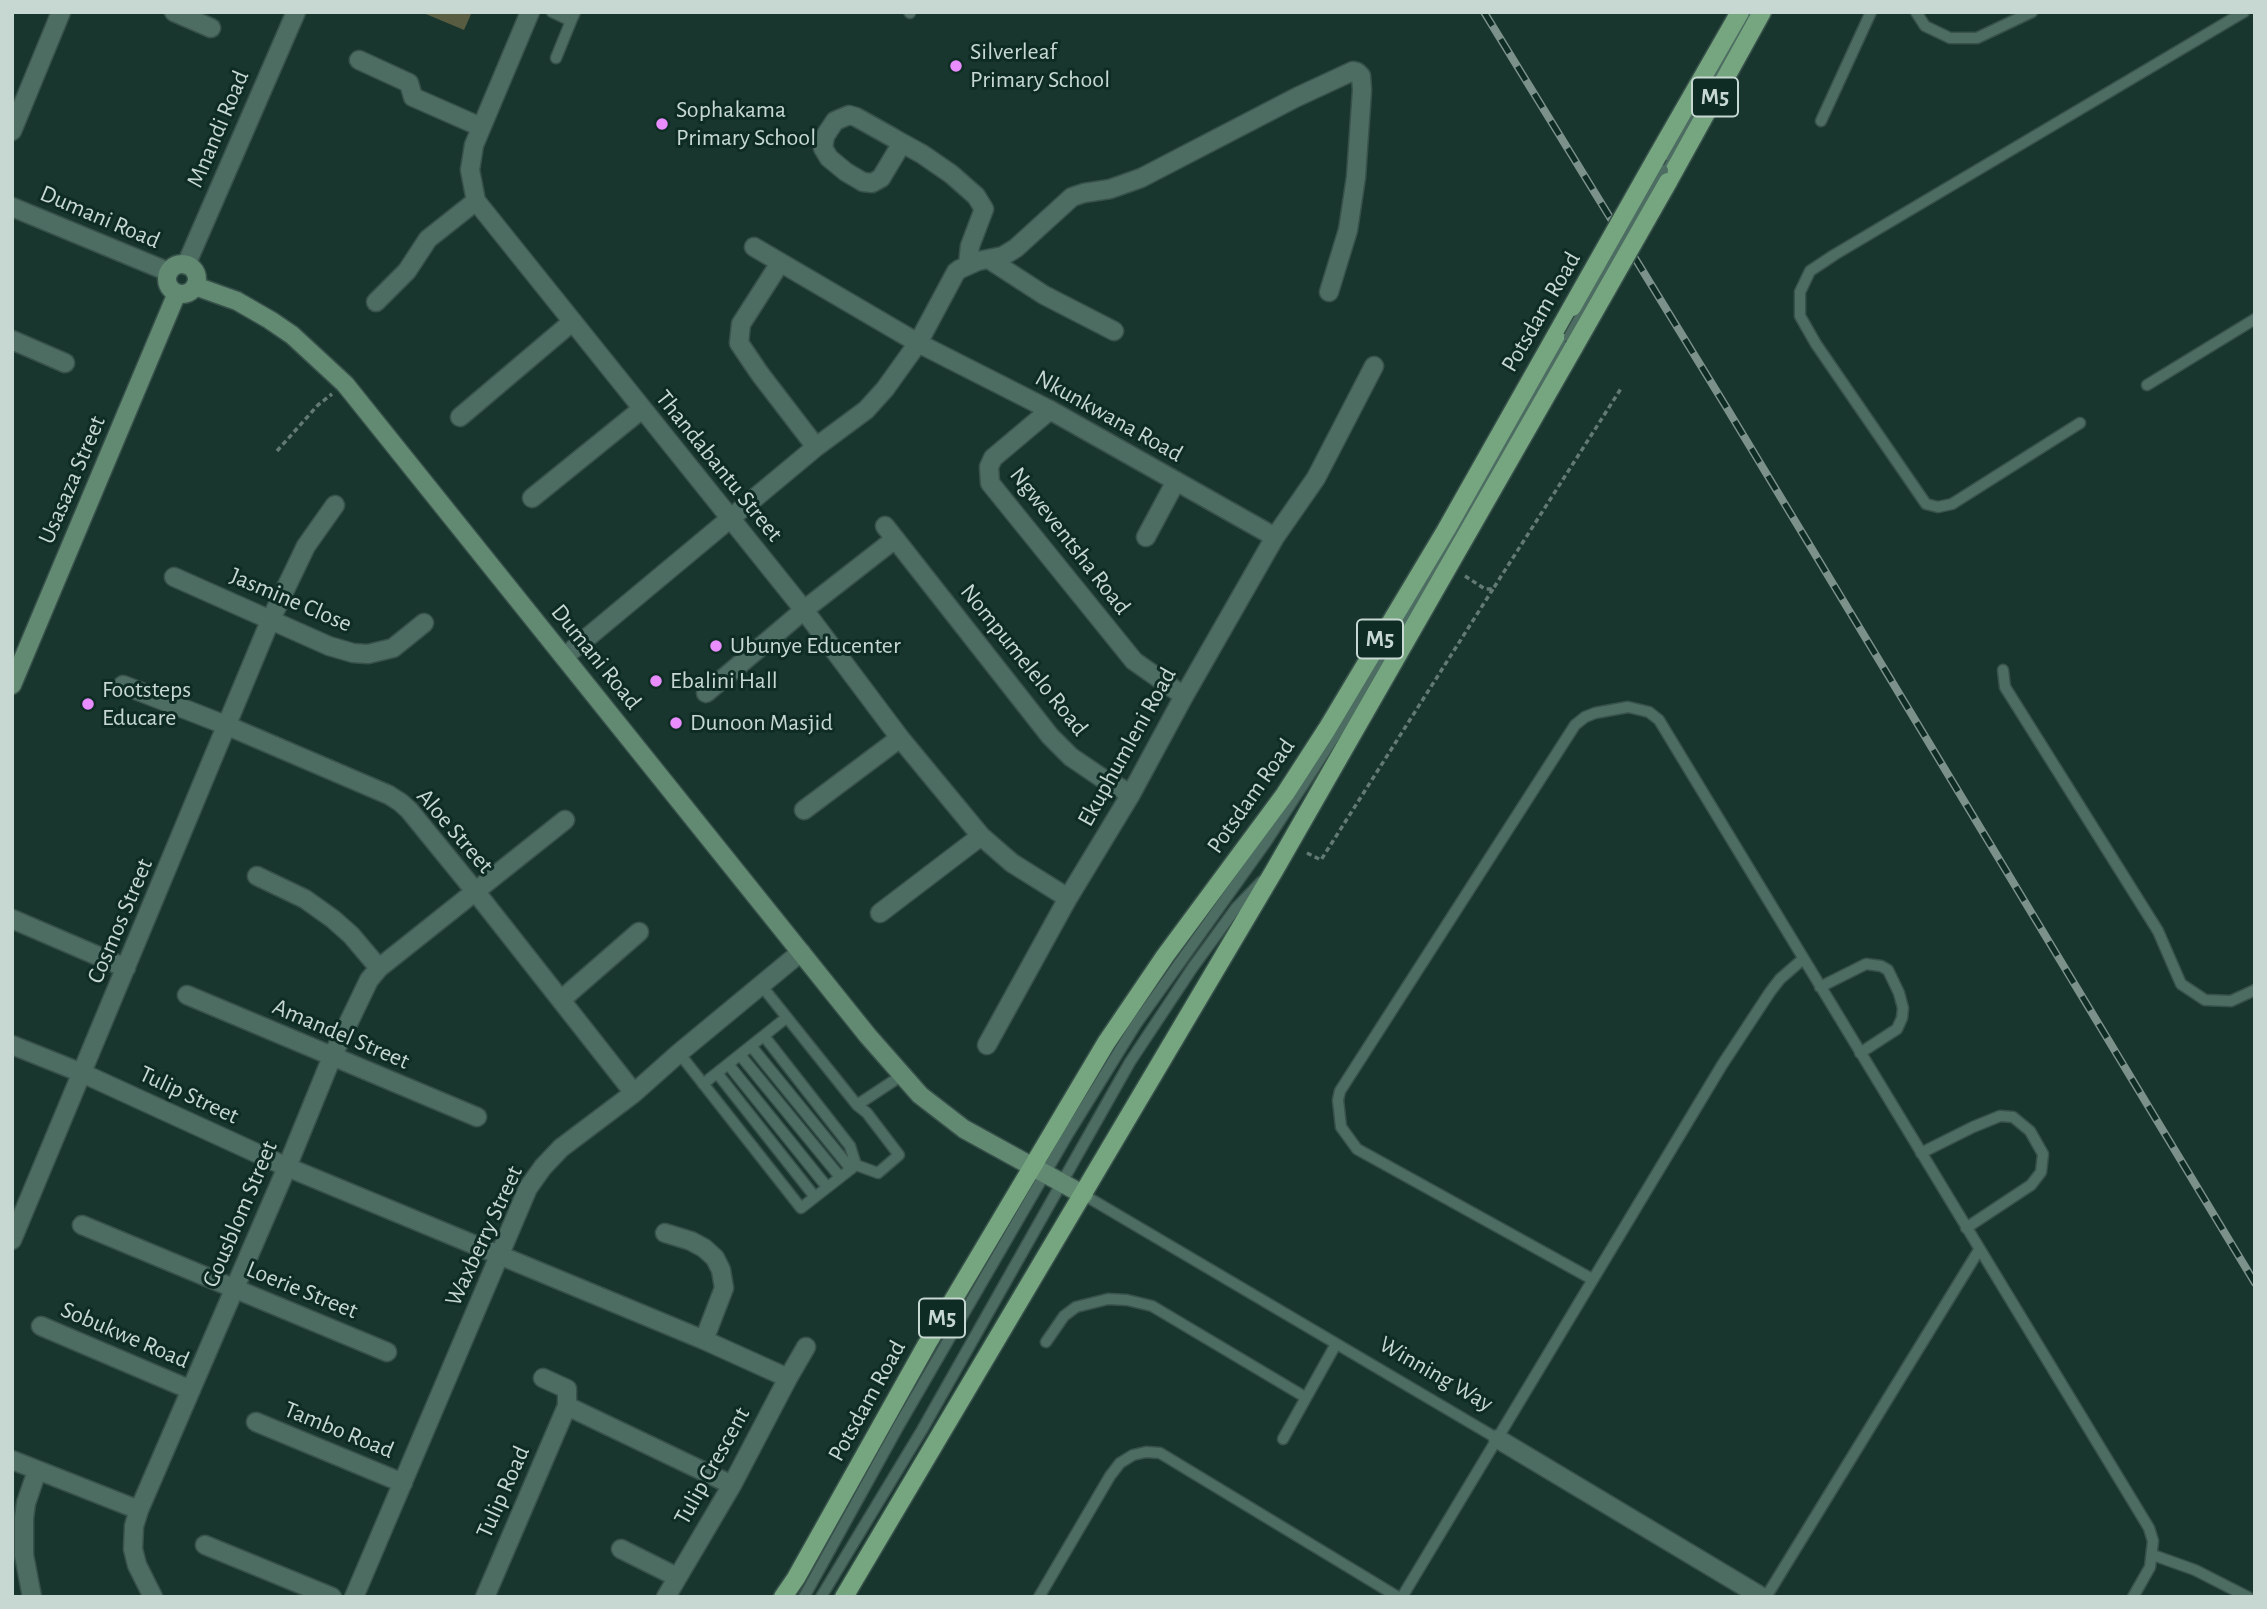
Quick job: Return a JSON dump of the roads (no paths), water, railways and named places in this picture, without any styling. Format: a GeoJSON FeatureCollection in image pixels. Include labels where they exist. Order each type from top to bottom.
{"type":"FeatureCollection","features":[{"type":"Feature","properties":{"kind":"main road","name":"Potsdam Road"},"geometry":{"type":"LineString","coordinates":[[844,1597],[1274,872],[1572,342],[1663,169],[1740,12]]}},
{"type":"Feature","properties":{"kind":"main road","name":"Potsdam Road"},"geometry":{"type":"LineString","coordinates":[[783,1597],[927,1344],[1039,1169],[1106,1043],[1157,967],[1285,794],[1327,729],[1446,530],[1572,307],[1762,12]]}},
{"type":"Feature","properties":{"kind":"street"},"geometry":{"type":"LineString","coordinates":[[12,131],[61,12]]}},
{"type":"Feature","properties":{"kind":"street"},"geometry":{"type":"LineString","coordinates":[[174,12],[211,27]]}},
{"type":"Feature","properties":{"kind":"street","name":"Mnandi Road"},"geometry":{"type":"LineString","coordinates":[[186,265],[296,12]]}},
{"type":"Feature","properties":{"kind":"street","name":"Thandabantu Street"},"geometry":{"type":"LineString","coordinates":[[530,12],[474,145],[470,170],[476,201],[804,610],[900,738],[981,836],[1012,863],[1068,898]]}},
{"type":"Feature","properties":{"kind":"street"},"geometry":{"type":"LineString","coordinates":[[359,61],[409,83],[413,97],[481,127]]}},
{"type":"Feature","properties":{"kind":"street"},"geometry":{"type":"LineString","coordinates":[[962,268],[990,260],[1016,248],[1072,197],[1141,178],[1353,71],[1361,76],[1362,90],[1356,177],[1348,230],[1329,292]]}},
{"type":"Feature","properties":{"kind":"street"},"geometry":{"type":"LineString","coordinates":[[564,657],[816,447],[866,410],[885,389],[918,343],[962,268],[984,213],[982,203],[951,174],[902,143],[849,115],[835,121],[825,136],[823,148],[829,158],[846,172],[863,182],[872,183],[881,178],[902,143]]}},
{"type":"Feature","properties":{"kind":"street"},"geometry":{"type":"LineString","coordinates":[[376,302],[407,271],[428,239],[476,201]]}},
{"type":"Feature","properties":{"kind":"street","name":"Dumani Road"},"geometry":{"type":"LineString","coordinates":[[12,207],[169,272]]}},
{"type":"Feature","properties":{"kind":"street","name":"Nkunkwana Road"},"geometry":{"type":"LineString","coordinates":[[754,247],[918,343],[1050,410],[1275,537]]}},
{"type":"Feature","properties":{"kind":"street"},"geometry":{"type":"LineString","coordinates":[[990,260],[1044,295],[1114,331]]}},
{"type":"Feature","properties":{"kind":"street"},"geometry":{"type":"LineString","coordinates":[[780,263],[745,315],[738,331],[739,343],[816,447]]}},
{"type":"Feature","properties":{"kind":"street"},"geometry":{"type":"LineString","coordinates":[[186,265],[195,274],[186,290],[168,285],[169,272],[173,267],[186,265]]}},
{"type":"Feature","properties":{"kind":"street","name":"Dumani Road"},"geometry":{"type":"LineString","coordinates":[[186,290],[237,301],[270,320],[292,335],[345,384],[901,1076],[920,1096],[964,1129],[1084,1195]]}},
{"type":"Feature","properties":{"kind":"street","name":"Usasaza Street"},"geometry":{"type":"LineString","coordinates":[[12,685],[186,290]]}},
{"type":"Feature","properties":{"kind":"street"},"geometry":{"type":"LineString","coordinates":[[460,417],[572,322]]}},
{"type":"Feature","properties":{"kind":"street"},"geometry":{"type":"LineString","coordinates":[[12,340],[65,363]]}},
{"type":"Feature","properties":{"kind":"street","name":"Ekuphumleni Road"},"geometry":{"type":"LineString","coordinates":[[987,1045],[1275,537],[1316,478],[1374,366]]}},
{"type":"Feature","properties":{"kind":"street"},"geometry":{"type":"LineString","coordinates":[[532,498],[642,410]]}},
{"type":"Feature","properties":{"kind":"street","name":"Ngweventsha Road"},"geometry":{"type":"LineString","coordinates":[[1050,410],[993,458],[989,467],[990,483],[1129,656],[1144,670],[1184,695]]}},
{"type":"Feature","properties":{"kind":"street"},"geometry":{"type":"LineString","coordinates":[[1146,537],[1176,481]]}},
{"type":"Feature","properties":{"kind":"street","name":"Cosmos Street"},"geometry":{"type":"LineString","coordinates":[[12,1240],[20,1199],[82,1073],[270,621],[306,546],[335,505]]}},
{"type":"Feature","properties":{"kind":"street","name":"Nompumelelo Road"},"geometry":{"type":"LineString","coordinates":[[706,694],[890,533],[1050,736],[1071,757],[1131,794]]}},
{"type":"Feature","properties":{"kind":"street","name":"Jasmine Close"},"geometry":{"type":"LineString","coordinates":[[174,577],[270,621],[329,646],[353,653],[368,654],[393,648],[424,623]]}},
{"type":"Feature","properties":{"kind":"street","name":"Aloe Street"},"geometry":{"type":"LineString","coordinates":[[123,685],[228,726],[390,795],[400,802],[475,891],[634,1093]]}},
{"type":"Feature","properties":{"kind":"street"},"geometry":{"type":"LineString","coordinates":[[804,810],[900,738]]}},
{"type":"Feature","properties":{"kind":"street","name":"Gousblom Street"},"geometry":{"type":"LineString","coordinates":[[153,1597],[137,1565],[133,1549],[134,1526],[139,1510],[332,1057],[369,980],[379,968],[565,820]]}},
{"type":"Feature","properties":{"kind":"street"},"geometry":{"type":"LineString","coordinates":[[880,914],[981,836]]}},
{"type":"Feature","properties":{"kind":"street"},"geometry":{"type":"LineString","coordinates":[[257,876],[305,899],[334,919],[379,968]]}},
{"type":"Feature","properties":{"kind":"street"},"geometry":{"type":"LineString","coordinates":[[12,919],[126,968]]}},
{"type":"Feature","properties":{"kind":"street"},"geometry":{"type":"LineString","coordinates":[[561,1000],[639,932]]}},
{"type":"Feature","properties":{"kind":"street","name":"Waxberry Street"},"geometry":{"type":"LineString","coordinates":[[354,1597],[528,1188],[561,1148],[634,1093],[678,1053],[801,952]]}},
{"type":"Feature","properties":{"kind":"street","name":"Amandel Street"},"geometry":{"type":"LineString","coordinates":[[187,995],[477,1116]]}},
{"type":"Feature","properties":{"kind":"street","name":"Tulip Street"},"geometry":{"type":"LineString","coordinates":[[12,1045],[82,1073],[287,1167],[499,1256]]}},
{"type":"Feature","properties":{"kind":"street","name":"Loerie Street"},"geometry":{"type":"LineString","coordinates":[[82,1225],[387,1352]]}},
{"type":"Feature","properties":{"kind":"street"},"geometry":{"type":"LineString","coordinates":[[665,1233],[704,1248],[715,1258],[721,1270],[724,1288],[704,1340]]}},
{"type":"Feature","properties":{"kind":"street"},"geometry":{"type":"LineString","coordinates":[[499,1256],[704,1340],[788,1378]]}},
{"type":"Feature","properties":{"kind":"street","name":"Sobukwe Road"},"geometry":{"type":"LineString","coordinates":[[41,1326],[191,1390]]}},
{"type":"Feature","properties":{"kind":"street","name":"Tulip Crescent"},"geometry":{"type":"LineString","coordinates":[[666,1597],[732,1485],[806,1347]]}},
{"type":"Feature","properties":{"kind":"street"},"geometry":{"type":"LineString","coordinates":[[543,1378],[567,1389],[567,1406],[732,1485]]}},
{"type":"Feature","properties":{"kind":"street","name":"Tulip Road"},"geometry":{"type":"LineString","coordinates":[[485,1597],[567,1406]]}},
{"type":"Feature","properties":{"kind":"street","name":"Tambo Road"},"geometry":{"type":"LineString","coordinates":[[256,1422],[403,1483]]}},
{"type":"Feature","properties":{"kind":"street","name":"Winning Way"},"geometry":{"type":"LineString","coordinates":[[1498,1439],[1764,1597]]}},
{"type":"Feature","properties":{"kind":"street"},"geometry":{"type":"LineString","coordinates":[[12,1460],[139,1510]]}},
{"type":"Feature","properties":{"kind":"street"},"geometry":{"type":"LineString","coordinates":[[32,1597],[24,1555],[24,1518],[37,1471]]}},
{"type":"Feature","properties":{"kind":"street"},"geometry":{"type":"LineString","coordinates":[[205,1545],[331,1597]]}},
{"type":"Feature","properties":{"kind":"street"},"geometry":{"type":"LineString","coordinates":[[621,1549],[677,1577]]}},
{"type":"Feature","properties":{"kind":"lane"},"geometry":{"type":"LineString","coordinates":[[552,12],[573,17],[556,58]]}},
{"type":"Feature","properties":{"kind":"lane"},"geometry":{"type":"LineString","coordinates":[[1663,169],[1751,12]]}},
{"type":"Feature","properties":{"kind":"lane"},"geometry":{"type":"LineString","coordinates":[[1821,121],[1871,12]]}},
{"type":"Feature","properties":{"kind":"lane"},"geometry":{"type":"LineString","coordinates":[[1916,12],[1925,26],[1950,38],[1977,38],[2032,12]]}},
{"type":"Feature","properties":{"kind":"lane"},"geometry":{"type":"LineString","coordinates":[[2080,423],[1952,504],[1938,508],[1926,504],[1816,344],[1801,316],[1801,292],[1810,271],[1834,255],[2244,12]]}},
{"type":"Feature","properties":{"kind":"lane"},"geometry":{"type":"LineString","coordinates":[[2147,384],[2255,319]]}},
{"type":"Feature","properties":{"kind":"lane"},"geometry":{"type":"LineString","coordinates":[[804,1597],[1039,1169],[1136,1024],[1266,842],[1346,719],[1572,342]]}},
{"type":"Feature","properties":{"kind":"lane"},"geometry":{"type":"LineString","coordinates":[[2003,670],[2005,687],[2158,931],[2181,984],[2205,1000],[2231,1001],[2255,990]]}},
{"type":"Feature","properties":{"kind":"lane"},"geometry":{"type":"LineString","coordinates":[[1592,1279],[1357,1149],[1341,1127],[1337,1108],[1340,1091],[1575,724],[1595,713],[1628,707],[1649,712],[1659,720],[2149,1528],[2153,1555],[2150,1567],[2133,1597]]}},
{"type":"Feature","properties":{"kind":"lane"},"geometry":{"type":"LineString","coordinates":[[821,1597],[922,1430],[1129,1062],[1193,967],[1244,898],[1274,872]]}},
{"type":"Feature","properties":{"kind":"lane"},"geometry":{"type":"LineString","coordinates":[[1039,1597],[1110,1476],[1121,1463],[1133,1455],[1146,1452],[1160,1453],[1400,1597],[1722,1065],[1769,992],[1804,959]]}},
{"type":"Feature","properties":{"kind":"lane"},"geometry":{"type":"LineString","coordinates":[[1820,987],[1866,964],[1888,970],[1899,993],[1903,1008],[1902,1018],[1897,1029],[1860,1053]]}},
{"type":"Feature","properties":{"kind":"lane"},"geometry":{"type":"LineString","coordinates":[[751,1046],[854,1167],[878,1172],[899,1155],[761,985]]}},
{"type":"Feature","properties":{"kind":"lane"},"geometry":{"type":"LineString","coordinates":[[703,1084],[786,1018]]}},
{"type":"Feature","properties":{"kind":"lane"},"geometry":{"type":"LineString","coordinates":[[764,1036],[850,1146],[854,1167]]}},
{"type":"Feature","properties":{"kind":"lane"},"geometry":{"type":"LineString","coordinates":[[678,1053],[801,1208],[854,1167]]}},
{"type":"Feature","properties":{"kind":"lane"},"geometry":{"type":"LineString","coordinates":[[740,1055],[840,1177]]}},
{"type":"Feature","properties":{"kind":"lane"},"geometry":{"type":"LineString","coordinates":[[728,1064],[827,1187]]}},
{"type":"Feature","properties":{"kind":"lane"},"geometry":{"type":"LineString","coordinates":[[717,1073],[816,1197]]}},
{"type":"Feature","properties":{"kind":"lane"},"geometry":{"type":"LineString","coordinates":[[857,1105],[901,1076]]}},
{"type":"Feature","properties":{"kind":"lane"},"geometry":{"type":"LineString","coordinates":[[1921,1153],[2000,1116],[2013,1117],[2030,1131],[2043,1154],[2041,1172],[2031,1185],[1966,1227]]}},
{"type":"Feature","properties":{"kind":"lane","name":"Winning Way"},"geometry":{"type":"LineString","coordinates":[[1084,1195],[1498,1439]]}},
{"type":"Feature","properties":{"kind":"lane"},"geometry":{"type":"LineString","coordinates":[[1764,1597],[1979,1250]]}},
{"type":"Feature","properties":{"kind":"lane"},"geometry":{"type":"LineString","coordinates":[[1046,1342],[1063,1316],[1076,1307],[1108,1299],[1127,1300],[1152,1306],[1305,1397]]}},
{"type":"Feature","properties":{"kind":"lane"},"geometry":{"type":"LineString","coordinates":[[1283,1439],[1336,1343]]}},
{"type":"Feature","properties":{"kind":"lane"},"geometry":{"type":"LineString","coordinates":[[2153,1555],[2194,1570],[2248,1597]]}},
{"type":"Feature","properties":{"kind":"railway"},"geometry":{"type":"LineString","coordinates":[[1484,12],[1725,405],[2255,1283]]}},
{"type":"Feature","properties":{"kind":"place","name":"Silverleaf Primary School"},"geometry":{"type":"Point","coordinates":[956,66]}},
{"type":"Feature","properties":{"kind":"place","name":"Sophakama Primary School"},"geometry":{"type":"Point","coordinates":[662,124]}},
{"type":"Feature","properties":{"kind":"place","name":"Ubunye Educenter"},"geometry":{"type":"Point","coordinates":[716,646]}},
{"type":"Feature","properties":{"kind":"place","name":"Ebalini Hall"},"geometry":{"type":"Point","coordinates":[656,681]}},
{"type":"Feature","properties":{"kind":"place","name":"Footsteps Educare"},"geometry":{"type":"Point","coordinates":[88,704]}},
{"type":"Feature","properties":{"kind":"place","name":"Dunoon Masjid"},"geometry":{"type":"Point","coordinates":[676,723]}}]}
